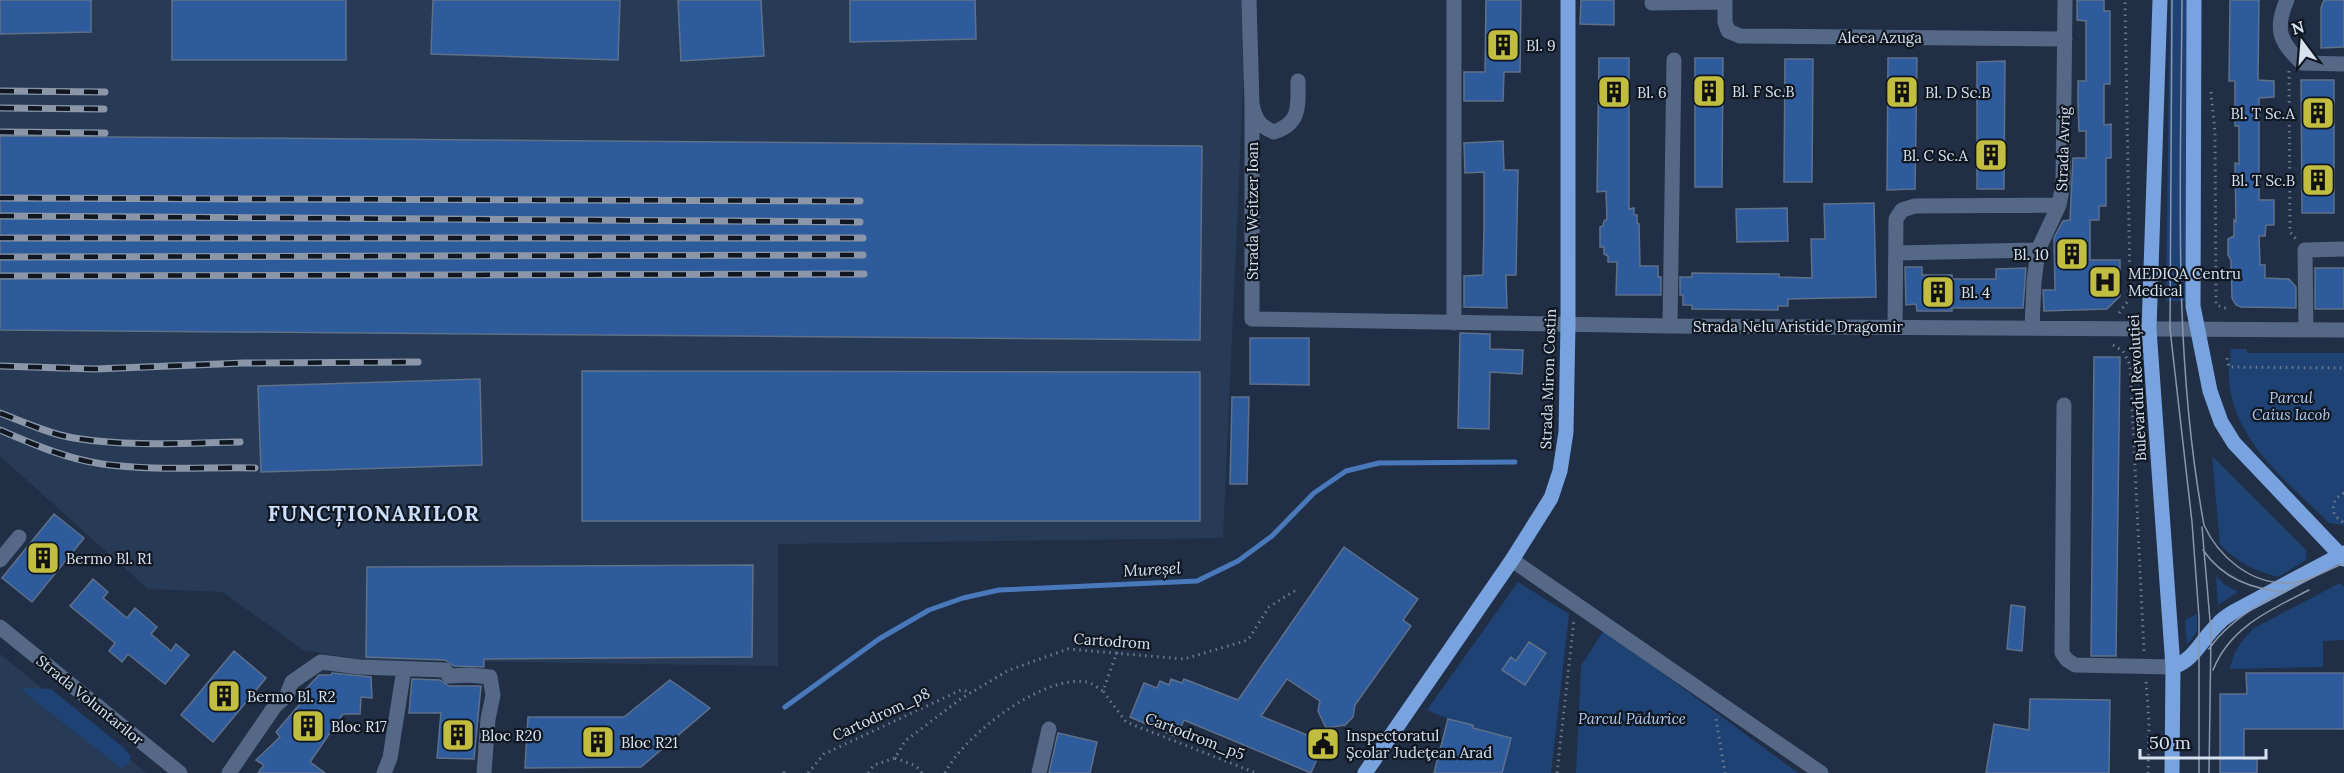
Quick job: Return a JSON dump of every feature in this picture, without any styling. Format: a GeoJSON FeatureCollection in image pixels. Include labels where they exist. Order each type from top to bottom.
{"type":"FeatureCollection","features":[{"type":"Feature","properties":{"kind":"main road","name":"Strada Miron Costin"},"geometry":{"type":"LineString","coordinates":[[1365,773],[1512,560],[1551,498],[1564,452],[1568,324],[1568,0]]}},
{"type":"Feature","properties":{"kind":"main road","name":"Bulevardul Revoluției"},"geometry":{"type":"LineString","coordinates":[[2160,0],[2149,329],[2173,667],[2172,773]]}},
{"type":"Feature","properties":{"kind":"main road"},"geometry":{"type":"LineString","coordinates":[[2173,667],[2190,658],[2218,623],[2235,611],[2343,555],[2226,433],[2210,391],[2193,306],[2194,0]]}},
{"type":"Feature","properties":{"kind":"street","name":"Strada Weitzer Ioan"},"geometry":{"type":"LineString","coordinates":[[1249,0],[1252,104],[1252,319]]}},
{"type":"Feature","properties":{"kind":"street"},"geometry":{"type":"LineString","coordinates":[[1454,0],[1454,323]]}},
{"type":"Feature","properties":{"kind":"street","name":"Strada Avrig"},"geometry":{"type":"LineString","coordinates":[[2032,328],[2038,250],[2059,206],[2063,184],[2065,0]]}},
{"type":"Feature","properties":{"kind":"street"},"geometry":{"type":"LineString","coordinates":[[2286,0],[2280,22],[2282,39],[2287,49],[2302,63],[2344,64]]}},
{"type":"Feature","properties":{"kind":"street"},"geometry":{"type":"LineString","coordinates":[[1652,3],[1725,1]]}},
{"type":"Feature","properties":{"kind":"street","name":"Aleea Azuga"},"geometry":{"type":"LineString","coordinates":[[1725,1],[1725,22],[1728,31],[1740,36],[2065,39]]}},
{"type":"Feature","properties":{"kind":"street"},"geometry":{"type":"LineString","coordinates":[[1670,326],[1674,60]]}},
{"type":"Feature","properties":{"kind":"street","name":"Strada Weitzer Ioan"},"geometry":{"type":"LineString","coordinates":[[1252,104],[1254,116],[1265,128],[1274,132],[1284,129],[1291,124],[1296,114],[1298,81]]}},
{"type":"Feature","properties":{"kind":"street"},"geometry":{"type":"LineString","coordinates":[[1895,327],[1896,219],[1905,208],[1915,206],[2059,206]]}},
{"type":"Feature","properties":{"kind":"street"},"geometry":{"type":"LineString","coordinates":[[2306,330],[2305,249],[2344,249]]}},
{"type":"Feature","properties":{"kind":"street"},"geometry":{"type":"LineString","coordinates":[[1896,253],[2038,250]]}},
{"type":"Feature","properties":{"kind":"street","name":"Strada Nelu Aristide Dragomir"},"geometry":{"type":"LineString","coordinates":[[1252,319],[1670,326],[2344,330]]}},
{"type":"Feature","properties":{"kind":"street"},"geometry":{"type":"LineString","coordinates":[[2064,405],[2062,653],[2075,665],[2173,667]]}},
{"type":"Feature","properties":{"kind":"street"},"geometry":{"type":"LineString","coordinates":[[0,560],[19,537]]}},
{"type":"Feature","properties":{"kind":"street"},"geometry":{"type":"LineString","coordinates":[[1512,560],[1821,773]]}},
{"type":"Feature","properties":{"kind":"street","name":"Strada Voluntarilor"},"geometry":{"type":"LineString","coordinates":[[0,627],[180,773]]}},
{"type":"Feature","properties":{"kind":"street"},"geometry":{"type":"LineString","coordinates":[[229,773],[275,706],[287,695],[292,682],[321,663],[359,667],[445,670],[449,676],[490,677],[493,695],[488,719],[484,773]]}},
{"type":"Feature","properties":{"kind":"street"},"geometry":{"type":"LineString","coordinates":[[384,773],[390,758],[404,669]]}},
{"type":"Feature","properties":{"kind":"street"},"geometry":{"type":"LineString","coordinates":[[1039,773],[1049,729]]}},
{"type":"Feature","properties":{"kind":"path"},"geometry":{"type":"LineString","coordinates":[[2115,317],[2127,302],[2130,285],[2125,0]]}},
{"type":"Feature","properties":{"kind":"path"},"geometry":{"type":"LineString","coordinates":[[2287,49],[2290,232],[2305,249]]}},
{"type":"Feature","properties":{"kind":"path"},"geometry":{"type":"LineString","coordinates":[[2211,90],[2215,132],[2216,306],[2228,309]]}},
{"type":"Feature","properties":{"kind":"path"},"geometry":{"type":"LineString","coordinates":[[2110,343],[2123,351],[2130,366],[2149,721],[2148,773]]}},
{"type":"Feature","properties":{"kind":"path"},"geometry":{"type":"LineString","coordinates":[[2227,358],[2229,367],[2344,368]]}},
{"type":"Feature","properties":{"kind":"path"},"geometry":{"type":"LineString","coordinates":[[2344,493],[2337,497],[2333,506],[2335,516],[2344,523]]}},
{"type":"Feature","properties":{"kind":"path","name":"Cartodrom"},"geometry":{"type":"LineString","coordinates":[[868,773],[874,765],[895,758],[905,741],[972,692],[1010,670],[1068,649],[1184,659],[1248,640],[1269,607],[1296,590]]}},
{"type":"Feature","properties":{"kind":"path"},"geometry":{"type":"LineString","coordinates":[[1557,773],[1576,604]]}},
{"type":"Feature","properties":{"kind":"path"},"geometry":{"type":"LineString","coordinates":[[945,773],[952,759],[994,721],[1047,688],[1066,683],[1088,682],[1103,691],[1117,652]]}},
{"type":"Feature","properties":{"kind":"path","name":"Cartodrom_p8"},"geometry":{"type":"LineString","coordinates":[[808,773],[824,754],[961,690],[972,692]]}},
{"type":"Feature","properties":{"kind":"path","name":"Cartodrom_p5"},"geometry":{"type":"LineString","coordinates":[[1103,691],[1126,722],[1256,773]]}},
{"type":"Feature","properties":{"kind":"path"},"geometry":{"type":"LineString","coordinates":[[1712,697],[1725,773]]}},
{"type":"Feature","properties":{"kind":"path"},"geometry":{"type":"LineString","coordinates":[[895,758],[916,766],[922,773]]}},
{"type":"Feature","properties":{"kind":"shaded area"},"geometry":{"type":"Polygon","coordinates":[[[0,0],[1247,0],[1223,538],[778,544],[778,666],[366,660],[303,650],[223,592],[148,589],[0,456],[0,0]]]}},
{"type":"Feature","properties":{"kind":"shaded area"},"geometry":{"type":"Polygon","coordinates":[[[0,654],[123,754],[147,773],[0,773],[0,654]]]}},
{"type":"Feature","properties":{"kind":"green space"},"geometry":{"type":"Polygon","coordinates":[[[2170,0],[2187,0],[2186,301],[2166,301],[2170,0]]]}},
{"type":"Feature","properties":{"kind":"green space","name":"Parcul Caius Iacob"},"geometry":{"type":"Polygon","coordinates":[[[2231,349],[2247,349],[2247,353],[2344,353],[2344,525],[2329,523],[2281,476],[2252,442],[2241,424],[2233,403],[2229,377],[2231,349]]]}},
{"type":"Feature","properties":{"kind":"green space"},"geometry":{"type":"Polygon","coordinates":[[[2212,456],[2306,550],[2306,560],[2278,577],[2247,565],[2220,545],[2212,456]]]}},
{"type":"Feature","properties":{"kind":"green space"},"geometry":{"type":"Polygon","coordinates":[[[2216,576],[2225,585],[2238,592],[2218,605],[2216,576]]]}},
{"type":"Feature","properties":{"kind":"green space"},"geometry":{"type":"Polygon","coordinates":[[[1518,582],[1569,614],[1551,773],[1502,773],[1511,738],[1496,734],[1470,738],[1473,725],[1448,719],[1427,710],[1518,582]]]}},
{"type":"Feature","properties":{"kind":"green space"},"geometry":{"type":"Polygon","coordinates":[[[2340,583],[2344,587],[2344,640],[2323,641],[2323,667],[2230,669],[2238,647],[2254,628],[2340,583]]]}},
{"type":"Feature","properties":{"kind":"green space"},"geometry":{"type":"Polygon","coordinates":[[[2197,614],[2197,631],[2187,645],[2185,620],[2197,614]]]}},
{"type":"Feature","properties":{"kind":"green space","name":"Parcul Pădurice"},"geometry":{"type":"Polygon","coordinates":[[[1604,630],[1798,773],[1576,773],[1581,666],[1604,630]]]}},
{"type":"Feature","properties":{"kind":"green space"},"geometry":{"type":"Polygon","coordinates":[[[23,688],[51,689],[123,747],[131,756],[129,763],[121,768],[24,692],[23,688]]]}},
{"type":"Feature","properties":{"kind":"building"},"geometry":{"type":"Polygon","coordinates":[[[0,0],[91,0],[91,32],[0,34],[0,0]]]}},
{"type":"Feature","properties":{"kind":"building"},"geometry":{"type":"Polygon","coordinates":[[[172,0],[346,0],[346,60],[172,60],[172,0]]]}},
{"type":"Feature","properties":{"kind":"building"},"geometry":{"type":"Polygon","coordinates":[[[433,0],[620,0],[618,60],[431,54],[433,0]]]}},
{"type":"Feature","properties":{"kind":"building"},"geometry":{"type":"Polygon","coordinates":[[[678,0],[761,0],[764,56],[681,61],[678,0]]]}},
{"type":"Feature","properties":{"kind":"building"},"geometry":{"type":"Polygon","coordinates":[[[850,0],[975,0],[976,39],[850,42],[850,0]]]}},
{"type":"Feature","properties":{"kind":"building"},"geometry":{"type":"Polygon","coordinates":[[[1486,0],[1521,0],[1520,72],[1504,72],[1503,101],[1464,101],[1464,72],[1485,72],[1486,0]]]}},
{"type":"Feature","properties":{"kind":"building"},"geometry":{"type":"Polygon","coordinates":[[[1581,0],[1614,0],[1614,25],[1580,24],[1581,0]]]}},
{"type":"Feature","properties":{"kind":"building"},"geometry":{"type":"Polygon","coordinates":[[[2077,0],[2104,0],[2104,11],[2110,11],[2110,84],[2104,84],[2104,125],[2111,124],[2111,158],[2106,158],[2106,206],[2099,206],[2099,220],[2090,220],[2090,260],[2120,260],[2120,296],[2107,309],[2044,311],[2043,290],[2055,290],[2054,238],[2063,221],[2070,220],[2073,158],[2086,158],[2086,131],[2079,131],[2078,81],[2086,81],[2086,21],[2077,20],[2077,0]]]}},
{"type":"Feature","properties":{"kind":"building"},"geometry":{"type":"Polygon","coordinates":[[[2230,0],[2259,0],[2258,80],[2274,81],[2274,97],[2259,98],[2259,200],[2274,200],[2274,225],[2266,225],[2265,236],[2259,236],[2260,265],[2265,265],[2265,278],[2289,279],[2296,287],[2296,308],[2241,307],[2236,305],[2232,298],[2228,239],[2234,236],[2234,220],[2236,222],[2235,163],[2239,164],[2239,126],[2235,126],[2235,81],[2229,81],[2230,0]]]}},
{"type":"Feature","properties":{"kind":"building"},"geometry":{"type":"Polygon","coordinates":[[[2324,0],[2344,0],[2344,47],[2321,48],[2321,8],[2324,0]]]}},
{"type":"Feature","properties":{"kind":"building"},"geometry":{"type":"Polygon","coordinates":[[[1599,58],[1629,58],[1629,209],[1634,208],[1634,215],[1637,215],[1639,224],[1640,266],[1658,266],[1658,277],[1661,277],[1661,295],[1616,295],[1617,262],[1608,262],[1608,256],[1604,254],[1604,247],[1600,247],[1600,227],[1607,219],[1606,191],[1597,192],[1599,58]]]}},
{"type":"Feature","properties":{"kind":"building"},"geometry":{"type":"Polygon","coordinates":[[[1695,58],[1723,58],[1722,187],[1695,187],[1695,58]]]}},
{"type":"Feature","properties":{"kind":"building"},"geometry":{"type":"Polygon","coordinates":[[[1888,58],[1917,58],[1915,189],[1887,190],[1888,58]]]}},
{"type":"Feature","properties":{"kind":"building"},"geometry":{"type":"Polygon","coordinates":[[[1785,59],[1813,59],[1812,182],[1784,182],[1785,59]]]}},
{"type":"Feature","properties":{"kind":"building"},"geometry":{"type":"Polygon","coordinates":[[[2005,61],[2004,189],[1977,189],[1977,62],[2005,61]]]}},
{"type":"Feature","properties":{"kind":"building"},"geometry":{"type":"Polygon","coordinates":[[[2301,80],[2334,80],[2334,213],[2302,213],[2301,80]]]}},
{"type":"Feature","properties":{"kind":"building"},"geometry":{"type":"Polygon","coordinates":[[[0,136],[1202,146],[1200,340],[0,330],[0,136]]]}},
{"type":"Feature","properties":{"kind":"building"},"geometry":{"type":"Polygon","coordinates":[[[1503,141],[1504,170],[1518,170],[1516,275],[1506,275],[1507,308],[1464,307],[1464,276],[1483,275],[1484,172],[1465,173],[1464,143],[1503,141]]]}},
{"type":"Feature","properties":{"kind":"building"},"geometry":{"type":"Polygon","coordinates":[[[1874,203],[1876,297],[1788,299],[1788,306],[1778,306],[1778,310],[1692,309],[1692,305],[1683,305],[1683,295],[1680,295],[1680,277],[1692,277],[1692,273],[1779,274],[1779,277],[1812,278],[1811,239],[1825,239],[1824,204],[1874,203]]]}},
{"type":"Feature","properties":{"kind":"building"},"geometry":{"type":"Polygon","coordinates":[[[1787,208],[1788,241],[1737,242],[1736,209],[1787,208]]]}},
{"type":"Feature","properties":{"kind":"building"},"geometry":{"type":"Polygon","coordinates":[[[1905,267],[1922,267],[1922,275],[1952,275],[1952,279],[1996,279],[1996,269],[2026,268],[2023,308],[1952,308],[1952,311],[1917,311],[1916,304],[1906,305],[1905,267]]]}},
{"type":"Feature","properties":{"kind":"building"},"geometry":{"type":"Polygon","coordinates":[[[2315,268],[2344,268],[2344,309],[2315,309],[2315,268]]]}},
{"type":"Feature","properties":{"kind":"building"},"geometry":{"type":"Polygon","coordinates":[[[1460,333],[1490,334],[1490,349],[1523,350],[1522,374],[1490,372],[1489,429],[1458,428],[1460,333]]]}},
{"type":"Feature","properties":{"kind":"building"},"geometry":{"type":"Polygon","coordinates":[[[1250,338],[1309,338],[1309,385],[1250,384],[1250,338]]]}},
{"type":"Feature","properties":{"kind":"building"},"geometry":{"type":"Polygon","coordinates":[[[2094,357],[2120,357],[2116,656],[2091,656],[2094,357]]]}},
{"type":"Feature","properties":{"kind":"building"},"geometry":{"type":"Polygon","coordinates":[[[582,371],[1200,372],[1200,521],[582,521],[582,371]]]}},
{"type":"Feature","properties":{"kind":"building"},"geometry":{"type":"Polygon","coordinates":[[[480,379],[482,465],[261,472],[258,386],[480,379]]]}},
{"type":"Feature","properties":{"kind":"building"},"geometry":{"type":"Polygon","coordinates":[[[1232,397],[1249,397],[1247,484],[1230,484],[1232,397]]]}},
{"type":"Feature","properties":{"kind":"building","name":"Bermo Bl. R1"},"geometry":{"type":"Polygon","coordinates":[[[54,514],[84,538],[32,602],[2,578],[54,514]]]}},
{"type":"Feature","properties":{"kind":"building"},"geometry":{"type":"Polygon","coordinates":[[[1344,547],[1418,599],[1403,620],[1411,626],[1355,705],[1353,717],[1345,725],[1326,728],[1318,711],[1320,701],[1287,679],[1261,716],[1324,742],[1311,773],[1184,720],[1177,737],[1130,717],[1144,683],[1157,688],[1160,681],[1169,685],[1171,679],[1182,683],[1184,679],[1238,700],[1344,547]]]}},
{"type":"Feature","properties":{"kind":"building"},"geometry":{"type":"Polygon","coordinates":[[[753,565],[752,657],[484,659],[484,667],[454,666],[445,660],[366,657],[367,567],[753,565]]]}},
{"type":"Feature","properties":{"kind":"building"},"geometry":{"type":"Polygon","coordinates":[[[93,579],[108,592],[103,598],[127,618],[135,608],[157,627],[151,634],[171,651],[176,644],[189,655],[165,684],[128,654],[122,662],[109,651],[115,643],[70,606],[93,579]]]}},
{"type":"Feature","properties":{"kind":"building"},"geometry":{"type":"Polygon","coordinates":[[[2011,605],[2025,607],[2022,651],[2007,649],[2011,605]]]}},
{"type":"Feature","properties":{"kind":"building"},"geometry":{"type":"Polygon","coordinates":[[[1529,642],[1546,653],[1525,685],[1502,670],[1511,657],[1516,661],[1529,642]]]}},
{"type":"Feature","properties":{"kind":"building","name":"Bermo Bl. R2"},"geometry":{"type":"Polygon","coordinates":[[[234,651],[266,678],[213,742],[181,715],[234,651]]]}},
{"type":"Feature","properties":{"kind":"building","name":"Bloc R17"},"geometry":{"type":"Polygon","coordinates":[[[332,673],[371,677],[372,698],[361,697],[360,714],[343,714],[310,762],[325,773],[258,773],[264,765],[256,760],[280,737],[276,732],[311,691],[306,689],[319,675],[331,675],[332,673]]]}},
{"type":"Feature","properties":{"kind":"building"},"geometry":{"type":"Polygon","coordinates":[[[2246,673],[2344,673],[2344,729],[2244,729],[2244,759],[2257,759],[2257,773],[2220,773],[2220,694],[2247,694],[2246,673]]]}},
{"type":"Feature","properties":{"kind":"building","name":"Bloc R20"},"geometry":{"type":"Polygon","coordinates":[[[412,679],[440,680],[449,686],[481,686],[474,759],[437,758],[441,713],[409,713],[412,679]]]}},
{"type":"Feature","properties":{"kind":"building","name":"Bloc R21"},"geometry":{"type":"Polygon","coordinates":[[[670,680],[710,708],[641,767],[525,768],[528,717],[624,717],[670,680]]]}},
{"type":"Feature","properties":{"kind":"building"},"geometry":{"type":"Polygon","coordinates":[[[2030,699],[2110,700],[2109,773],[1986,773],[1994,724],[2029,730],[2030,699]]]}},
{"type":"Feature","properties":{"kind":"building"},"geometry":{"type":"Polygon","coordinates":[[[1448,719],[1511,738],[1502,773],[1434,773],[1448,719]]]}},
{"type":"Feature","properties":{"kind":"building"},"geometry":{"type":"Polygon","coordinates":[[[1058,733],[1097,742],[1090,773],[1049,773],[1058,733]]]}},
{"type":"Feature","properties":{"kind":"waterway","name":"Mureșel"},"geometry":{"type":"LineString","coordinates":[[785,707],[879,639],[929,610],[963,598],[999,590],[1197,581],[1238,561],[1272,536],[1314,493],[1346,471],[1379,463],[1515,462]]}},
{"type":"Feature","properties":{"kind":"tram line"},"geometry":{"type":"LineString","coordinates":[[2172,0],[2170,329],[2192,522],[2199,617],[2199,773]]}},
{"type":"Feature","properties":{"kind":"tram line"},"geometry":{"type":"LineString","coordinates":[[2182,0],[2180,197],[2183,329],[2187,395],[2204,525],[2227,557],[2237,566],[2260,579],[2287,583],[2314,577]]}},
{"type":"Feature","properties":{"kind":"tram line"},"geometry":{"type":"LineString","coordinates":[[2202,527],[2211,632],[2209,773]]}},
{"type":"Feature","properties":{"kind":"tram line"},"geometry":{"type":"LineString","coordinates":[[2203,550],[2220,568],[2239,581],[2285,592]]}},
{"type":"Feature","properties":{"kind":"tram line"},"geometry":{"type":"LineString","coordinates":[[2209,649],[2236,621],[2270,598],[2344,563]]}},
{"type":"Feature","properties":{"kind":"tram line"},"geometry":{"type":"LineString","coordinates":[[2213,670],[2220,655],[2241,631],[2266,613],[2309,590]]}},
{"type":"Feature","properties":{"kind":"railway"},"geometry":{"type":"LineString","coordinates":[[0,91],[105,92]]}},
{"type":"Feature","properties":{"kind":"railway"},"geometry":{"type":"LineString","coordinates":[[0,108],[104,109]]}},
{"type":"Feature","properties":{"kind":"railway"},"geometry":{"type":"LineString","coordinates":[[0,132],[105,133]]}},
{"type":"Feature","properties":{"kind":"railway"},"geometry":{"type":"LineString","coordinates":[[0,198],[860,201]]}},
{"type":"Feature","properties":{"kind":"railway"},"geometry":{"type":"LineString","coordinates":[[0,216],[860,222]]}},
{"type":"Feature","properties":{"kind":"railway"},"geometry":{"type":"LineString","coordinates":[[0,238],[863,238]]}},
{"type":"Feature","properties":{"kind":"railway"},"geometry":{"type":"LineString","coordinates":[[0,257],[863,255]]}},
{"type":"Feature","properties":{"kind":"railway"},"geometry":{"type":"LineString","coordinates":[[0,276],[864,274]]}},
{"type":"Feature","properties":{"kind":"railway"},"geometry":{"type":"LineString","coordinates":[[0,366],[95,369],[244,363],[418,362]]}},
{"type":"Feature","properties":{"kind":"railway"},"geometry":{"type":"LineString","coordinates":[[0,413],[55,434],[94,441],[157,444],[240,442]]}},
{"type":"Feature","properties":{"kind":"railway"},"geometry":{"type":"LineString","coordinates":[[0,430],[63,455],[102,464],[159,468],[255,468]]}},
{"type":"Feature","properties":{"kind":"place","name":"Bl. 9"},"geometry":{"type":"Point","coordinates":[1503,45]}},
{"type":"Feature","properties":{"kind":"place","name":"Bl. F Sc.B"},"geometry":{"type":"Point","coordinates":[1709,91]}},
{"type":"Feature","properties":{"kind":"place","name":"Bl. 6"},"geometry":{"type":"Point","coordinates":[1614,92]}},
{"type":"Feature","properties":{"kind":"place","name":"Bl. D Sc.B"},"geometry":{"type":"Point","coordinates":[1902,92]}},
{"type":"Feature","properties":{"kind":"place","name":"Bl. T Sc.A"},"geometry":{"type":"Point","coordinates":[2318,113]}},
{"type":"Feature","properties":{"kind":"place","name":"Bl. C Sc.A"},"geometry":{"type":"Point","coordinates":[1991,155]}},
{"type":"Feature","properties":{"kind":"place","name":"Bl. T Sc.B"},"geometry":{"type":"Point","coordinates":[2318,180]}},
{"type":"Feature","properties":{"kind":"place","name":"Bl. 10"},"geometry":{"type":"Point","coordinates":[2072,254]}},
{"type":"Feature","properties":{"kind":"place","name":"MEDIQA Centru Medical"},"geometry":{"type":"Point","coordinates":[2105,282]}},
{"type":"Feature","properties":{"kind":"place","name":"Bl. 4"},"geometry":{"type":"Point","coordinates":[1938,292]}},
{"type":"Feature","properties":{"kind":"place","name":"Bermo Bl. R1"},"geometry":{"type":"Point","coordinates":[43,558]}},
{"type":"Feature","properties":{"kind":"place","name":"Bermo Bl. R2"},"geometry":{"type":"Point","coordinates":[224,696]}},
{"type":"Feature","properties":{"kind":"place","name":"Bloc R17"},"geometry":{"type":"Point","coordinates":[308,726]}},
{"type":"Feature","properties":{"kind":"place","name":"Bloc R20"},"geometry":{"type":"Point","coordinates":[458,735]}},
{"type":"Feature","properties":{"kind":"place","name":"Bloc R21"},"geometry":{"type":"Point","coordinates":[598,742]}},
{"type":"Feature","properties":{"kind":"place","name":"Inspectoratul Şcolar Judeţean Arad"},"geometry":{"type":"Point","coordinates":[1323,744]}},
{"type":"Feature","properties":{"kind":"district","name":"FUNCȚIONARILOR"},"geometry":{"type":"Point","coordinates":[374,513]}}]}
